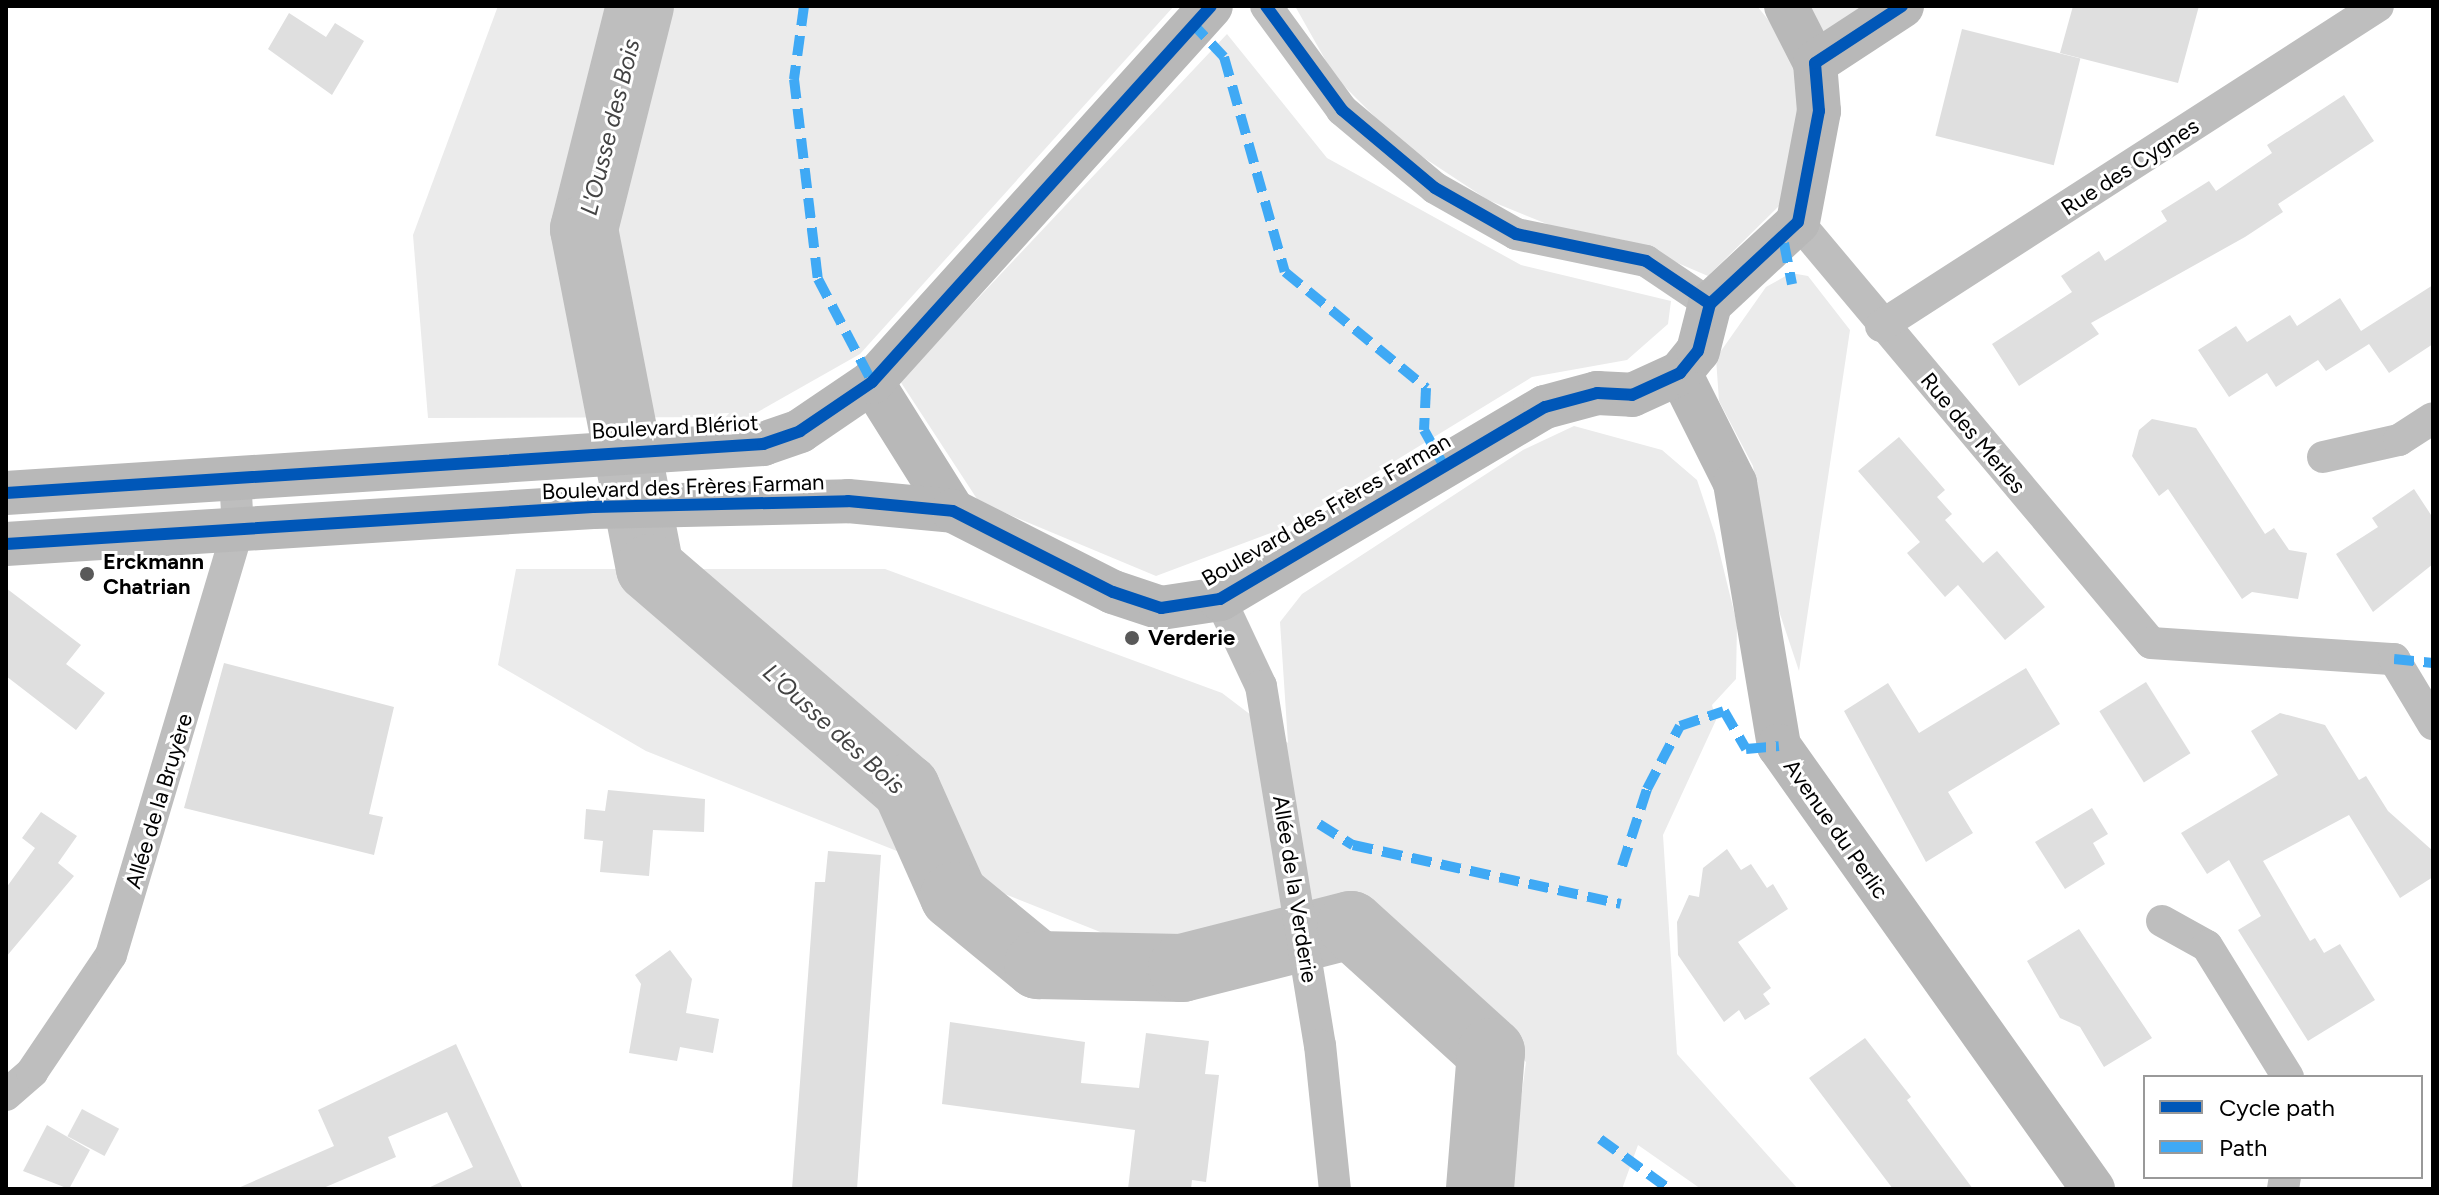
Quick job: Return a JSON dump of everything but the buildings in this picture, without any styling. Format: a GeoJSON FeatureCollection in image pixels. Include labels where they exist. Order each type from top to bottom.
{"type":"FeatureCollection","features":[{"type":"Feature","properties":{"kind":"street","name":"Boulevard Blériot"},"geometry":{"type":"LineString","coordinates":[[6,493],[583,452],[763,444],[800,431],[872,382],[1211,6]]}},
{"type":"Feature","properties":{"kind":"street"},"geometry":{"type":"LineString","coordinates":[[1266,6],[1342,110],[1435,188],[1516,234],[1646,261],[1710,304]]}},
{"type":"Feature","properties":{"kind":"street"},"geometry":{"type":"LineString","coordinates":[[1680,373],[1698,351],[1710,304],[1784,243],[1798,222],[1819,111],[1815,63],[1786,6]]}},
{"type":"Feature","properties":{"kind":"street"},"geometry":{"type":"LineString","coordinates":[[1815,63],[1902,6]]}},
{"type":"Feature","properties":{"kind":"street","name":"Rue des Cygnes"},"geometry":{"type":"LineString","coordinates":[[1881,326],[2378,6]]}},
{"type":"Feature","properties":{"kind":"street","name":"Rue des Merles"},"geometry":{"type":"LineString","coordinates":[[1798,222],[1881,326],[2151,643],[2394,659],[2433,724]]}},
{"type":"Feature","properties":{"kind":"street","name":"Boulevard des Frères Farman"},"geometry":{"type":"LineString","coordinates":[[6,544],[593,507],[848,501],[953,511],[1137,600],[1161,608],[1220,599],[1545,407],[1597,393],[1632,395],[1680,373]]}},
{"type":"Feature","properties":{"kind":"street","name":"Avenue du Perlic"},"geometry":{"type":"LineString","coordinates":[[1680,373],[1735,483],[1779,746],[2093,1189]]}},
{"type":"Feature","properties":{"kind":"street"},"geometry":{"type":"LineString","coordinates":[[872,382],[953,511]]}},
{"type":"Feature","properties":{"kind":"street"},"geometry":{"type":"LineString","coordinates":[[2323,457],[2399,440],[2433,418]]}},
{"type":"Feature","properties":{"kind":"street","name":"Allée de la Bruyère"},"geometry":{"type":"LineString","coordinates":[[6,1095],[32,1072],[111,955],[238,530],[235,477]]}},
{"type":"Feature","properties":{"kind":"street","name":"Allée de la Verderie"},"geometry":{"type":"LineString","coordinates":[[1220,599],[1261,686],[1308,967],[1335,1189]]}},
{"type":"Feature","properties":{"kind":"street"},"geometry":{"type":"LineString","coordinates":[[2162,921],[2207,946],[2287,1075]]}},
{"type":"Feature","properties":{"kind":"shaded area"},"geometry":{"type":"Polygon","coordinates":[[[498,6],[1174,6],[860,354],[749,417],[428,418],[413,235],[498,6]]]}},
{"type":"Feature","properties":{"kind":"shaded area"},"geometry":{"type":"Polygon","coordinates":[[[1295,6],[1757,6],[1792,49],[1802,88],[1782,203],[1708,276],[1624,240],[1552,226],[1488,200],[1400,142],[1335,77],[1295,6]]]}},
{"type":"Feature","properties":{"kind":"shaded area"},"geometry":{"type":"Polygon","coordinates":[[[1800,6],[1870,6],[1822,36],[1800,6]]]}},
{"type":"Feature","properties":{"kind":"shaded area"},"geometry":{"type":"Polygon","coordinates":[[[1227,34],[1327,158],[1521,265],[1671,301],[1668,324],[1627,360],[1532,377],[1287,527],[1156,576],[979,502],[900,381],[1227,34]]]}},
{"type":"Feature","properties":{"kind":"shaded area"},"geometry":{"type":"Polygon","coordinates":[[[1791,273],[1808,276],[1850,330],[1799,671],[1777,605],[1753,466],[1719,401],[1716,358],[1766,287],[1791,273]]]}},
{"type":"Feature","properties":{"kind":"shaded area"},"geometry":{"type":"Polygon","coordinates":[[[1574,426],[1662,450],[1697,480],[1715,534],[1737,624],[1736,679],[1712,705],[1716,720],[1663,835],[1677,1054],[1798,1189],[1701,1189],[1638,1145],[1622,1189],[1509,1189],[1526,1062],[1350,906],[1133,945],[646,751],[498,665],[516,569],[885,569],[1222,693],[1288,743],[1280,622],[1302,594],[1523,450],[1574,426]]]}},
{"type":"Feature","properties":{"kind":"waterway","name":"L'Ousse des Bois"},"geometry":{"type":"LineString","coordinates":[[640,6],[584,229],[650,568],[906,788],[954,896],[1038,965],[1182,968],[1351,925],[1491,1052],[1480,1189]]}},
{"type":"Feature","properties":{"kind":"marked path"},"geometry":{"type":"LineString","coordinates":[[804,6],[794,79],[818,279],[872,382]]}},
{"type":"Feature","properties":{"kind":"marked path"},"geometry":{"type":"LineString","coordinates":[[1191,22],[1224,57],[1285,272],[1426,388],[1424,430],[1443,464]]}},
{"type":"Feature","properties":{"kind":"marked path"},"geometry":{"type":"LineString","coordinates":[[1784,243],[1792,284]]}},
{"type":"Feature","properties":{"kind":"marked path"},"geometry":{"type":"LineString","coordinates":[[2394,659],[2433,663]]}},
{"type":"Feature","properties":{"kind":"marked path"},"geometry":{"type":"LineString","coordinates":[[1622,866],[1647,789],[1680,726],[1724,711],[1746,749],[1779,746]]}},
{"type":"Feature","properties":{"kind":"marked path"},"geometry":{"type":"LineString","coordinates":[[1319,824],[1353,845],[1621,904]]}},
{"type":"Feature","properties":{"kind":"marked path"},"geometry":{"type":"LineString","coordinates":[[1600,1139],[1669,1189]]}},
{"type":"Feature","properties":{"kind":"cycle path"},"geometry":{"type":"LineString","coordinates":[[6,493],[763,444],[800,431],[872,382],[1211,6]]}},
{"type":"Feature","properties":{"kind":"cycle path"},"geometry":{"type":"LineString","coordinates":[[1266,6],[1342,110],[1435,188],[1516,234],[1646,261],[1710,304]]}},
{"type":"Feature","properties":{"kind":"cycle path"},"geometry":{"type":"LineString","coordinates":[[6,544],[593,507],[848,501],[953,511],[1113,592],[1161,608],[1220,599],[1545,407],[1597,393],[1632,395],[1680,373],[1698,351],[1710,304],[1798,222],[1819,111],[1815,63],[1902,6]]}},
{"type":"Feature","properties":{"kind":"place","name":"Erckmann Chatrian"},"geometry":{"type":"Point","coordinates":[87,574]}},
{"type":"Feature","properties":{"kind":"place","name":"Verderie"},"geometry":{"type":"Point","coordinates":[1132,638]}}]}
